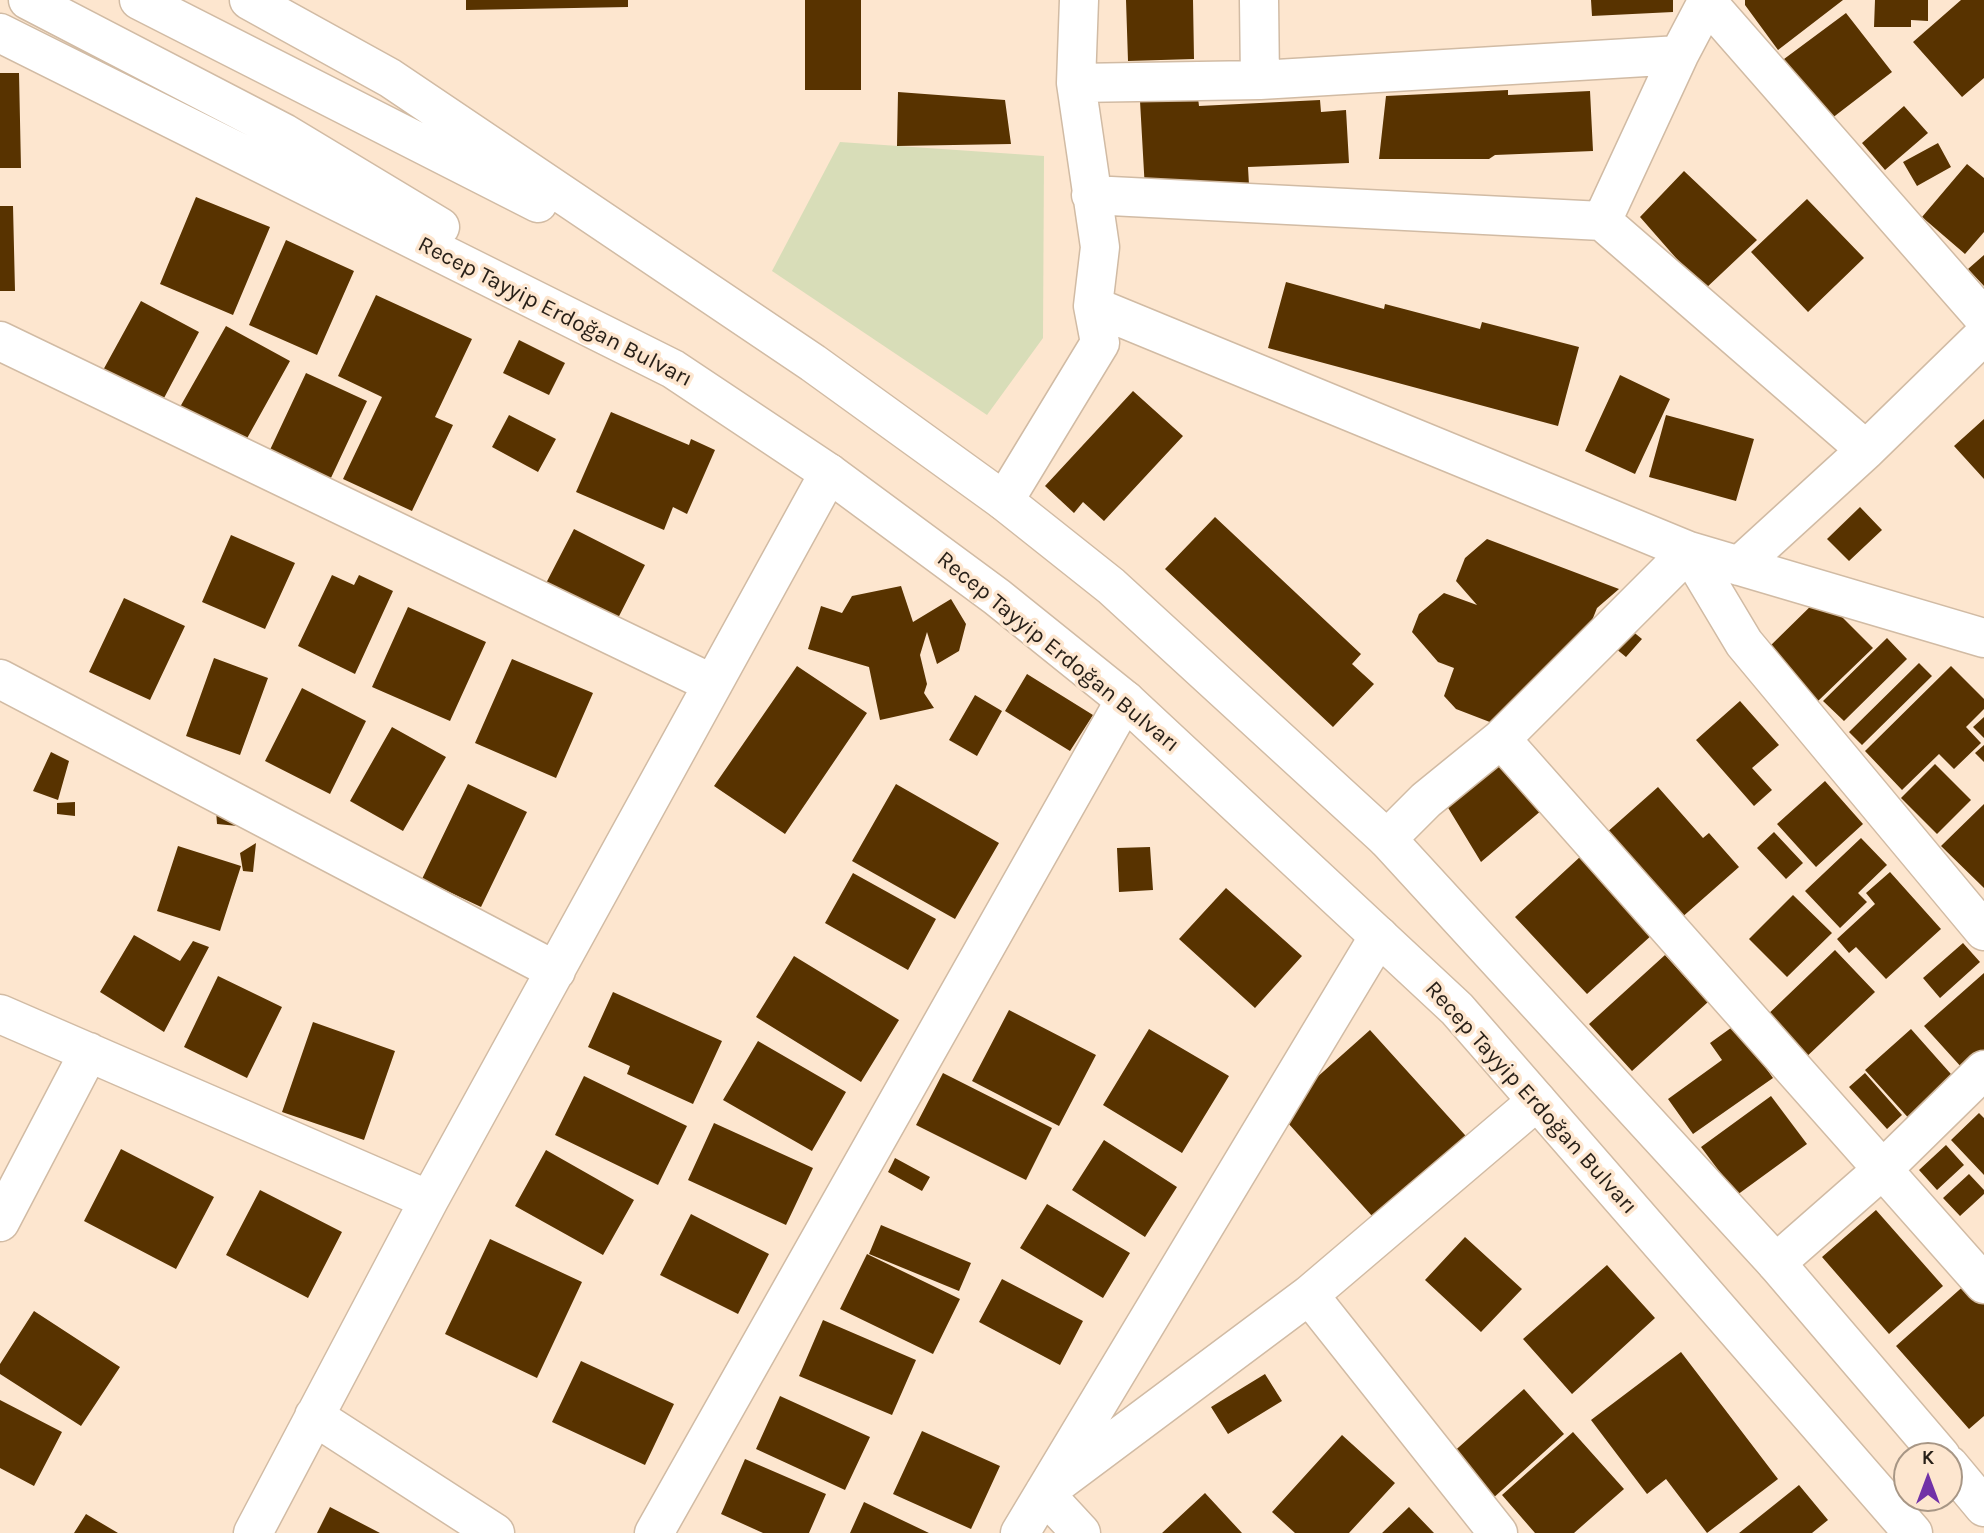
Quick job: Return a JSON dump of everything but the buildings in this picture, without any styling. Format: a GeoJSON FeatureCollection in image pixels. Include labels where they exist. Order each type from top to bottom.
{"type":"FeatureCollection","features":[{"type":"Feature","properties":{"kind":"street"},"geometry":{"type":"LineString","coordinates":[[28,0],[284,133],[673,369]]}},
{"type":"Feature","properties":{"kind":"street"},"geometry":{"type":"LineString","coordinates":[[139,0],[570,220],[813,363]]}},
{"type":"Feature","properties":{"kind":"street"},"geometry":{"type":"LineString","coordinates":[[249,0],[390,78],[813,363],[1004,501],[1111,586],[1387,839],[1776,1263],[1929,1442]]}},
{"type":"Feature","properties":{"kind":"street"},"geometry":{"type":"LineString","coordinates":[[1004,501],[1100,343],[1093,306],[1100,247],[1076,83],[1079,0]]}},
{"type":"Feature","properties":{"kind":"street"},"geometry":{"type":"LineString","coordinates":[[1259,0],[1260,80]]}},
{"type":"Feature","properties":{"kind":"street"},"geometry":{"type":"LineString","coordinates":[[1602,220],[1679,55],[1708,2],[1984,318]]}},
{"type":"Feature","properties":{"kind":"street","name":"Recep Tayyip Erdoğan Bulvarı"},"geometry":{"type":"LineString","coordinates":[[0,33],[673,369],[829,473],[997,597],[1125,700],[1457,1009],[1913,1533]]}},
{"type":"Feature","properties":{"kind":"street"},"geometry":{"type":"LineString","coordinates":[[1076,83],[1260,80],[1679,55]]}},
{"type":"Feature","properties":{"kind":"street"},"geometry":{"type":"LineString","coordinates":[[1091,195],[1602,220],[1866,450]]}},
{"type":"Feature","properties":{"kind":"street"},"geometry":{"type":"LineString","coordinates":[[1093,306],[1689,551],[1984,638]]}},
{"type":"Feature","properties":{"kind":"street"},"geometry":{"type":"LineString","coordinates":[[1740,566],[1866,450],[1984,335]]}},
{"type":"Feature","properties":{"kind":"street"},"geometry":{"type":"LineString","coordinates":[[0,341],[713,684]]}},
{"type":"Feature","properties":{"kind":"street"},"geometry":{"type":"LineString","coordinates":[[253,1533],[429,1200],[829,473]]}},
{"type":"Feature","properties":{"kind":"street"},"geometry":{"type":"LineString","coordinates":[[1387,839],[1426,800],[1501,739],[1689,551]]}},
{"type":"Feature","properties":{"kind":"street"},"geometry":{"type":"LineString","coordinates":[[1689,551],[1744,643],[1984,931]]}},
{"type":"Feature","properties":{"kind":"street"},"geometry":{"type":"LineString","coordinates":[[0,679],[556,971]]}},
{"type":"Feature","properties":{"kind":"street"},"geometry":{"type":"LineString","coordinates":[[654,1533],[1125,700]]}},
{"type":"Feature","properties":{"kind":"street"},"geometry":{"type":"LineString","coordinates":[[1501,739],[1984,1284]]}},
{"type":"Feature","properties":{"kind":"street"},"geometry":{"type":"LineString","coordinates":[[1020,1533],[1379,936]]}},
{"type":"Feature","properties":{"kind":"street"},"geometry":{"type":"LineString","coordinates":[[0,1014],[429,1200]]}},
{"type":"Feature","properties":{"kind":"street"},"geometry":{"type":"LineString","coordinates":[[0,1222],[89,1052]]}},
{"type":"Feature","properties":{"kind":"street"},"geometry":{"type":"LineString","coordinates":[[1776,1263],[1882,1170],[1984,1070]]}},
{"type":"Feature","properties":{"kind":"street"},"geometry":{"type":"LineString","coordinates":[[1044,1493],[1308,1295],[1537,1101]]}},
{"type":"Feature","properties":{"kind":"street"},"geometry":{"type":"LineString","coordinates":[[1308,1295],[1498,1533]]}},
{"type":"Feature","properties":{"kind":"street"},"geometry":{"type":"LineString","coordinates":[[314,1416],[495,1533]]}},
{"type":"Feature","properties":{"kind":"street"},"geometry":{"type":"LineString","coordinates":[[1963,1482],[1984,1507]]}},
{"type":"Feature","properties":{"kind":"street"},"geometry":{"type":"LineString","coordinates":[[1044,1493],[1081,1533]]}},
{"type":"Feature","properties":{"kind":"green space"},"geometry":{"type":"Polygon","coordinates":[[[840,142],[1044,156],[1043,338],[987,415],[772,271],[840,142]]]}}]}
